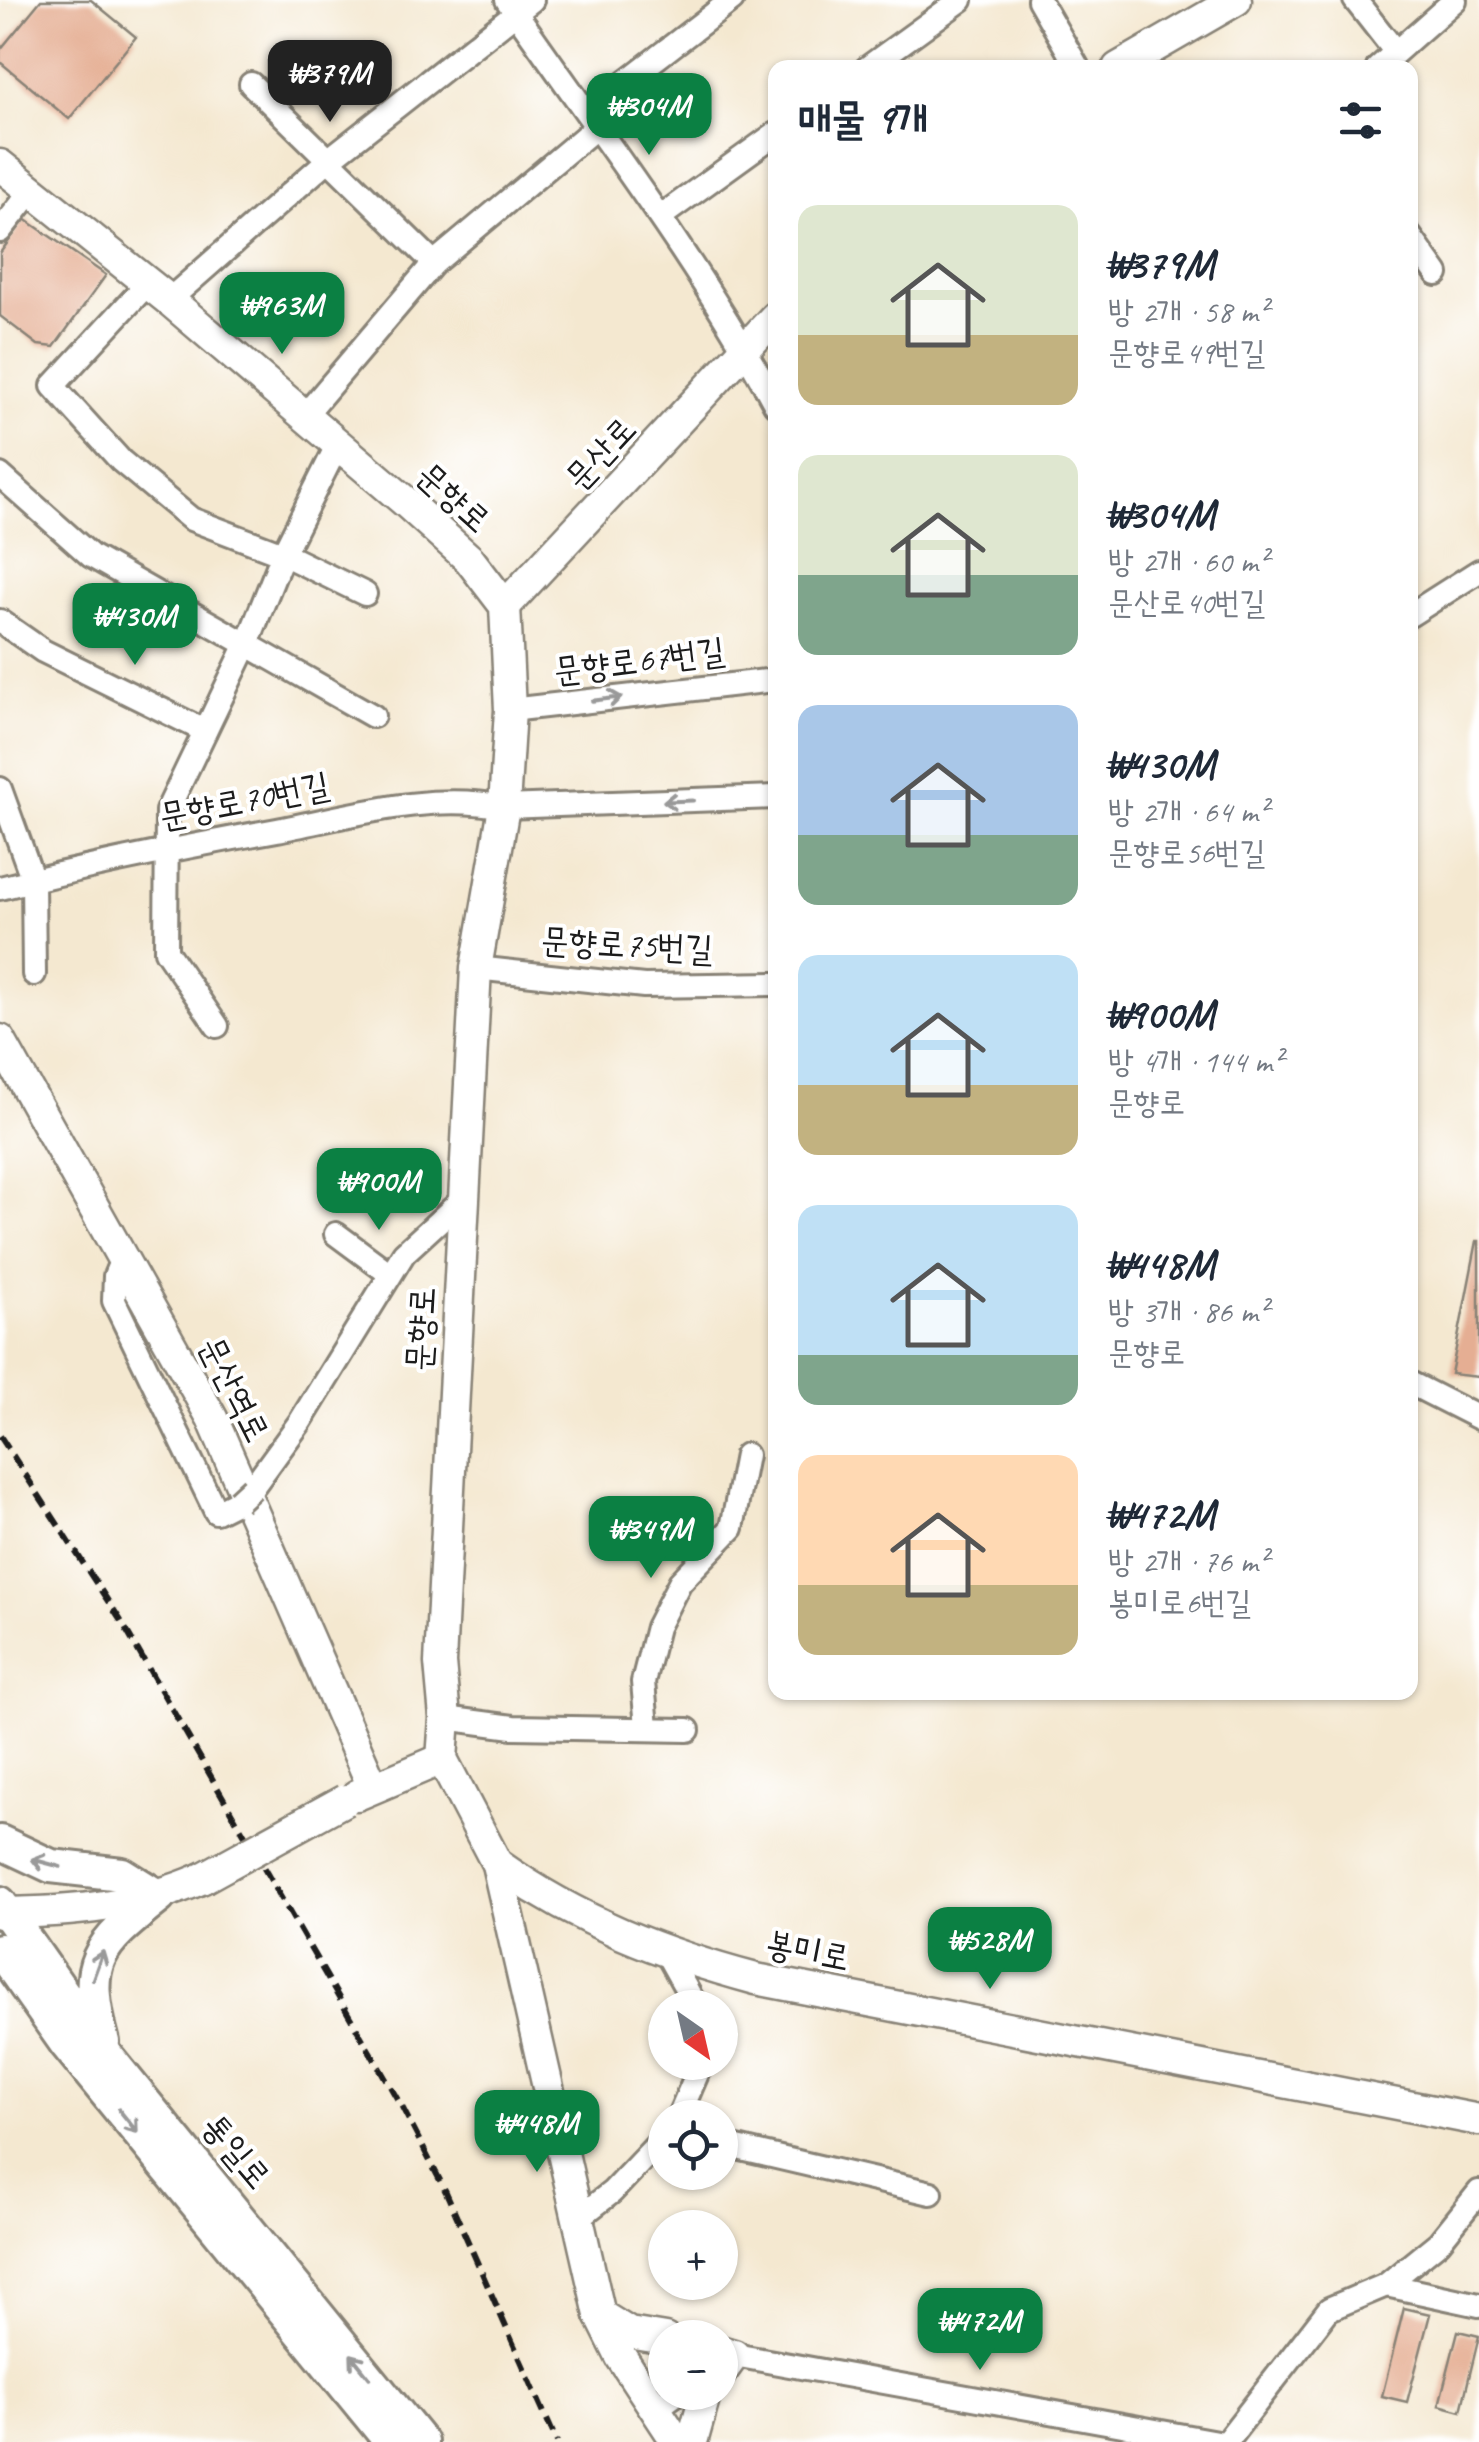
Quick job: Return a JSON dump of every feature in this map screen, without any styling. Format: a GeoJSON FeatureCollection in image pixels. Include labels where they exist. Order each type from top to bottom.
{"type":"FeatureCollection","features":[{"type":"Feature","properties":{"kind":"main road"},"geometry":{"type":"LineString","coordinates":[[0,1842],[52,1866],[122,1874],[159,1897],[109,1937],[92,1976],[93,2006],[107,2056]]}},
{"type":"Feature","properties":{"kind":"main road","name":"통일로"},"geometry":{"type":"LineString","coordinates":[[2,1910],[107,2056],[422,2442]]}},
{"type":"Feature","properties":{"kind":"main road","name":"통일로"},"geometry":{"type":"LineString","coordinates":[[0,1950],[67,2045],[391,2442]]}},
{"type":"Feature","properties":{"kind":"main road"},"geometry":{"type":"LineString","coordinates":[[0,1986],[46,2033],[67,2045]]}},
{"type":"Feature","properties":{"kind":"street"},"geometry":{"type":"LineString","coordinates":[[305,416],[434,264],[592,120],[732,0]]}},
{"type":"Feature","properties":{"kind":"street"},"geometry":{"type":"LineString","coordinates":[[878,60],[961,0]]}},
{"type":"Feature","properties":{"kind":"street"},"geometry":{"type":"LineString","coordinates":[[1039,0],[1073,60]]}},
{"type":"Feature","properties":{"kind":"street"},"geometry":{"type":"LineString","coordinates":[[1132,60],[1236,0]]}},
{"type":"Feature","properties":{"kind":"street"},"geometry":{"type":"LineString","coordinates":[[1355,0],[1386,59],[1455,0]]}},
{"type":"Feature","properties":{"kind":"street"},"geometry":{"type":"LineString","coordinates":[[365,594],[282,554],[191,519],[121,461],[53,386],[158,292],[327,161],[518,4],[592,120],[660,216],[768,391]]}},
{"type":"Feature","properties":{"kind":"street"},"geometry":{"type":"LineString","coordinates":[[251,84],[434,264]]}},
{"type":"Feature","properties":{"kind":"street"},"geometry":{"type":"LineString","coordinates":[[660,216],[768,139]]}},
{"type":"Feature","properties":{"kind":"street","name":"문향로"},"geometry":{"type":"LineString","coordinates":[[0,166],[158,292],[338,444],[469,560],[505,606],[510,710],[504,807],[476,968],[440,1662],[445,1718],[442,1759]]}},
{"type":"Feature","properties":{"kind":"street"},"geometry":{"type":"LineString","coordinates":[[0,230],[31,192]]}},
{"type":"Feature","properties":{"kind":"street"},"geometry":{"type":"LineString","coordinates":[[1418,247],[1437,274]]}},
{"type":"Feature","properties":{"kind":"street","name":"문산로"},"geometry":{"type":"LineString","coordinates":[[505,606],[648,458],[768,324]]}},
{"type":"Feature","properties":{"kind":"street"},"geometry":{"type":"LineString","coordinates":[[217,1026],[166,951],[167,811],[247,644],[282,554],[338,444]]}},
{"type":"Feature","properties":{"kind":"street"},"geometry":{"type":"LineString","coordinates":[[0,476],[91,556],[373,716]]}},
{"type":"Feature","properties":{"kind":"street"},"geometry":{"type":"LineString","coordinates":[[1418,610],[1479,571]]}},
{"type":"Feature","properties":{"kind":"street"},"geometry":{"type":"LineString","coordinates":[[0,620],[43,651],[205,731]]}},
{"type":"Feature","properties":{"kind":"street","name":"문향로67번길"},"geometry":{"type":"LineString","coordinates":[[510,710],[768,681]]}},
{"type":"Feature","properties":{"kind":"street"},"geometry":{"type":"LineString","coordinates":[[0,789],[32,880],[34,974]]}},
{"type":"Feature","properties":{"kind":"street","name":"문향로70번길"},"geometry":{"type":"LineString","coordinates":[[0,888],[166,851],[404,806],[466,799],[504,807],[768,797]]}},
{"type":"Feature","properties":{"kind":"street","name":"문향로75번길"},"geometry":{"type":"LineString","coordinates":[[476,968],[644,986],[768,984]]}},
{"type":"Feature","properties":{"kind":"street","name":"문산역로"},"geometry":{"type":"LineString","coordinates":[[0,1040],[212,1418],[359,1794]]}},
{"type":"Feature","properties":{"kind":"street"},"geometry":{"type":"LineString","coordinates":[[122,1259],[115,1276],[114,1301],[216,1512],[245,1494],[300,1422],[404,1252],[464,1198]]}},
{"type":"Feature","properties":{"kind":"street"},"geometry":{"type":"LineString","coordinates":[[336,1234],[390,1274]]}},
{"type":"Feature","properties":{"kind":"street"},"geometry":{"type":"LineString","coordinates":[[1418,1388],[1479,1418]]}},
{"type":"Feature","properties":{"kind":"street"},"geometry":{"type":"LineString","coordinates":[[648,1727],[643,1682],[657,1627],[680,1582],[732,1528],[746,1455]]}},
{"type":"Feature","properties":{"kind":"street"},"geometry":{"type":"LineString","coordinates":[[445,1718],[513,1727],[688,1730]]}},
{"type":"Feature","properties":{"kind":"street"},"geometry":{"type":"LineString","coordinates":[[2,1910],[96,1908],[159,1897],[203,1878],[359,1794],[442,1759],[497,1864],[600,2316],[648,2400]]}},
{"type":"Feature","properties":{"kind":"street","name":"봉미로"},"geometry":{"type":"LineString","coordinates":[[497,1864],[551,1902],[668,1956],[756,1980],[1479,2120]]}},
{"type":"Feature","properties":{"kind":"street"},"geometry":{"type":"LineString","coordinates":[[668,1956],[687,1990]]}},
{"type":"Feature","properties":{"kind":"street"},"geometry":{"type":"LineString","coordinates":[[738,2148],[930,2193]]}},
{"type":"Feature","properties":{"kind":"street"},"geometry":{"type":"LineString","coordinates":[[577,2220],[612,2192],[648,2154]]}},
{"type":"Feature","properties":{"kind":"street"},"geometry":{"type":"LineString","coordinates":[[1226,2442],[1329,2309],[1386,2285],[1439,2242],[1479,2192]]}},
{"type":"Feature","properties":{"kind":"street"},"geometry":{"type":"LineString","coordinates":[[1386,2285],[1479,2306]]}},
{"type":"Feature","properties":{"kind":"street"},"geometry":{"type":"LineString","coordinates":[[600,2316],[630,2333],[648,2336]]}},
{"type":"Feature","properties":{"kind":"street"},"geometry":{"type":"LineString","coordinates":[[738,2363],[1217,2442]]}},
{"type":"Feature","properties":{"kind":"street"},"geometry":{"type":"LineString","coordinates":[[654,2410],[677,2442]]}},
{"type":"Feature","properties":{"kind":"street"},"geometry":{"type":"LineString","coordinates":[[692,2442],[701,2410]]}},
{"type":"Feature","properties":{"kind":"building"},"geometry":{"type":"Polygon","coordinates":[[[41,0],[91,0],[136,37],[69,119],[0,62],[0,50],[41,0]]]}},
{"type":"Feature","properties":{"kind":"building"},"geometry":{"type":"Polygon","coordinates":[[[25,219],[106,275],[54,347],[38,345],[0,316],[0,253],[25,219]]]}},
{"type":"Feature","properties":{"kind":"building"},"geometry":{"type":"Polygon","coordinates":[[[1479,1241],[1479,1377],[1451,1374],[1479,1241]]]}},
{"type":"Feature","properties":{"kind":"building"},"geometry":{"type":"Polygon","coordinates":[[[1404,2308],[1430,2314],[1407,2402],[1382,2396],[1404,2308]]]}},
{"type":"Feature","properties":{"kind":"building"},"geometry":{"type":"Polygon","coordinates":[[[1458,2331],[1479,2336],[1461,2411],[1439,2405],[1458,2331]]]}},
{"type":"Feature","properties":{"kind":"railway"},"geometry":{"type":"LineString","coordinates":[[0,1436],[121,1621],[402,2107],[446,2192],[557,2442]]}}]}
